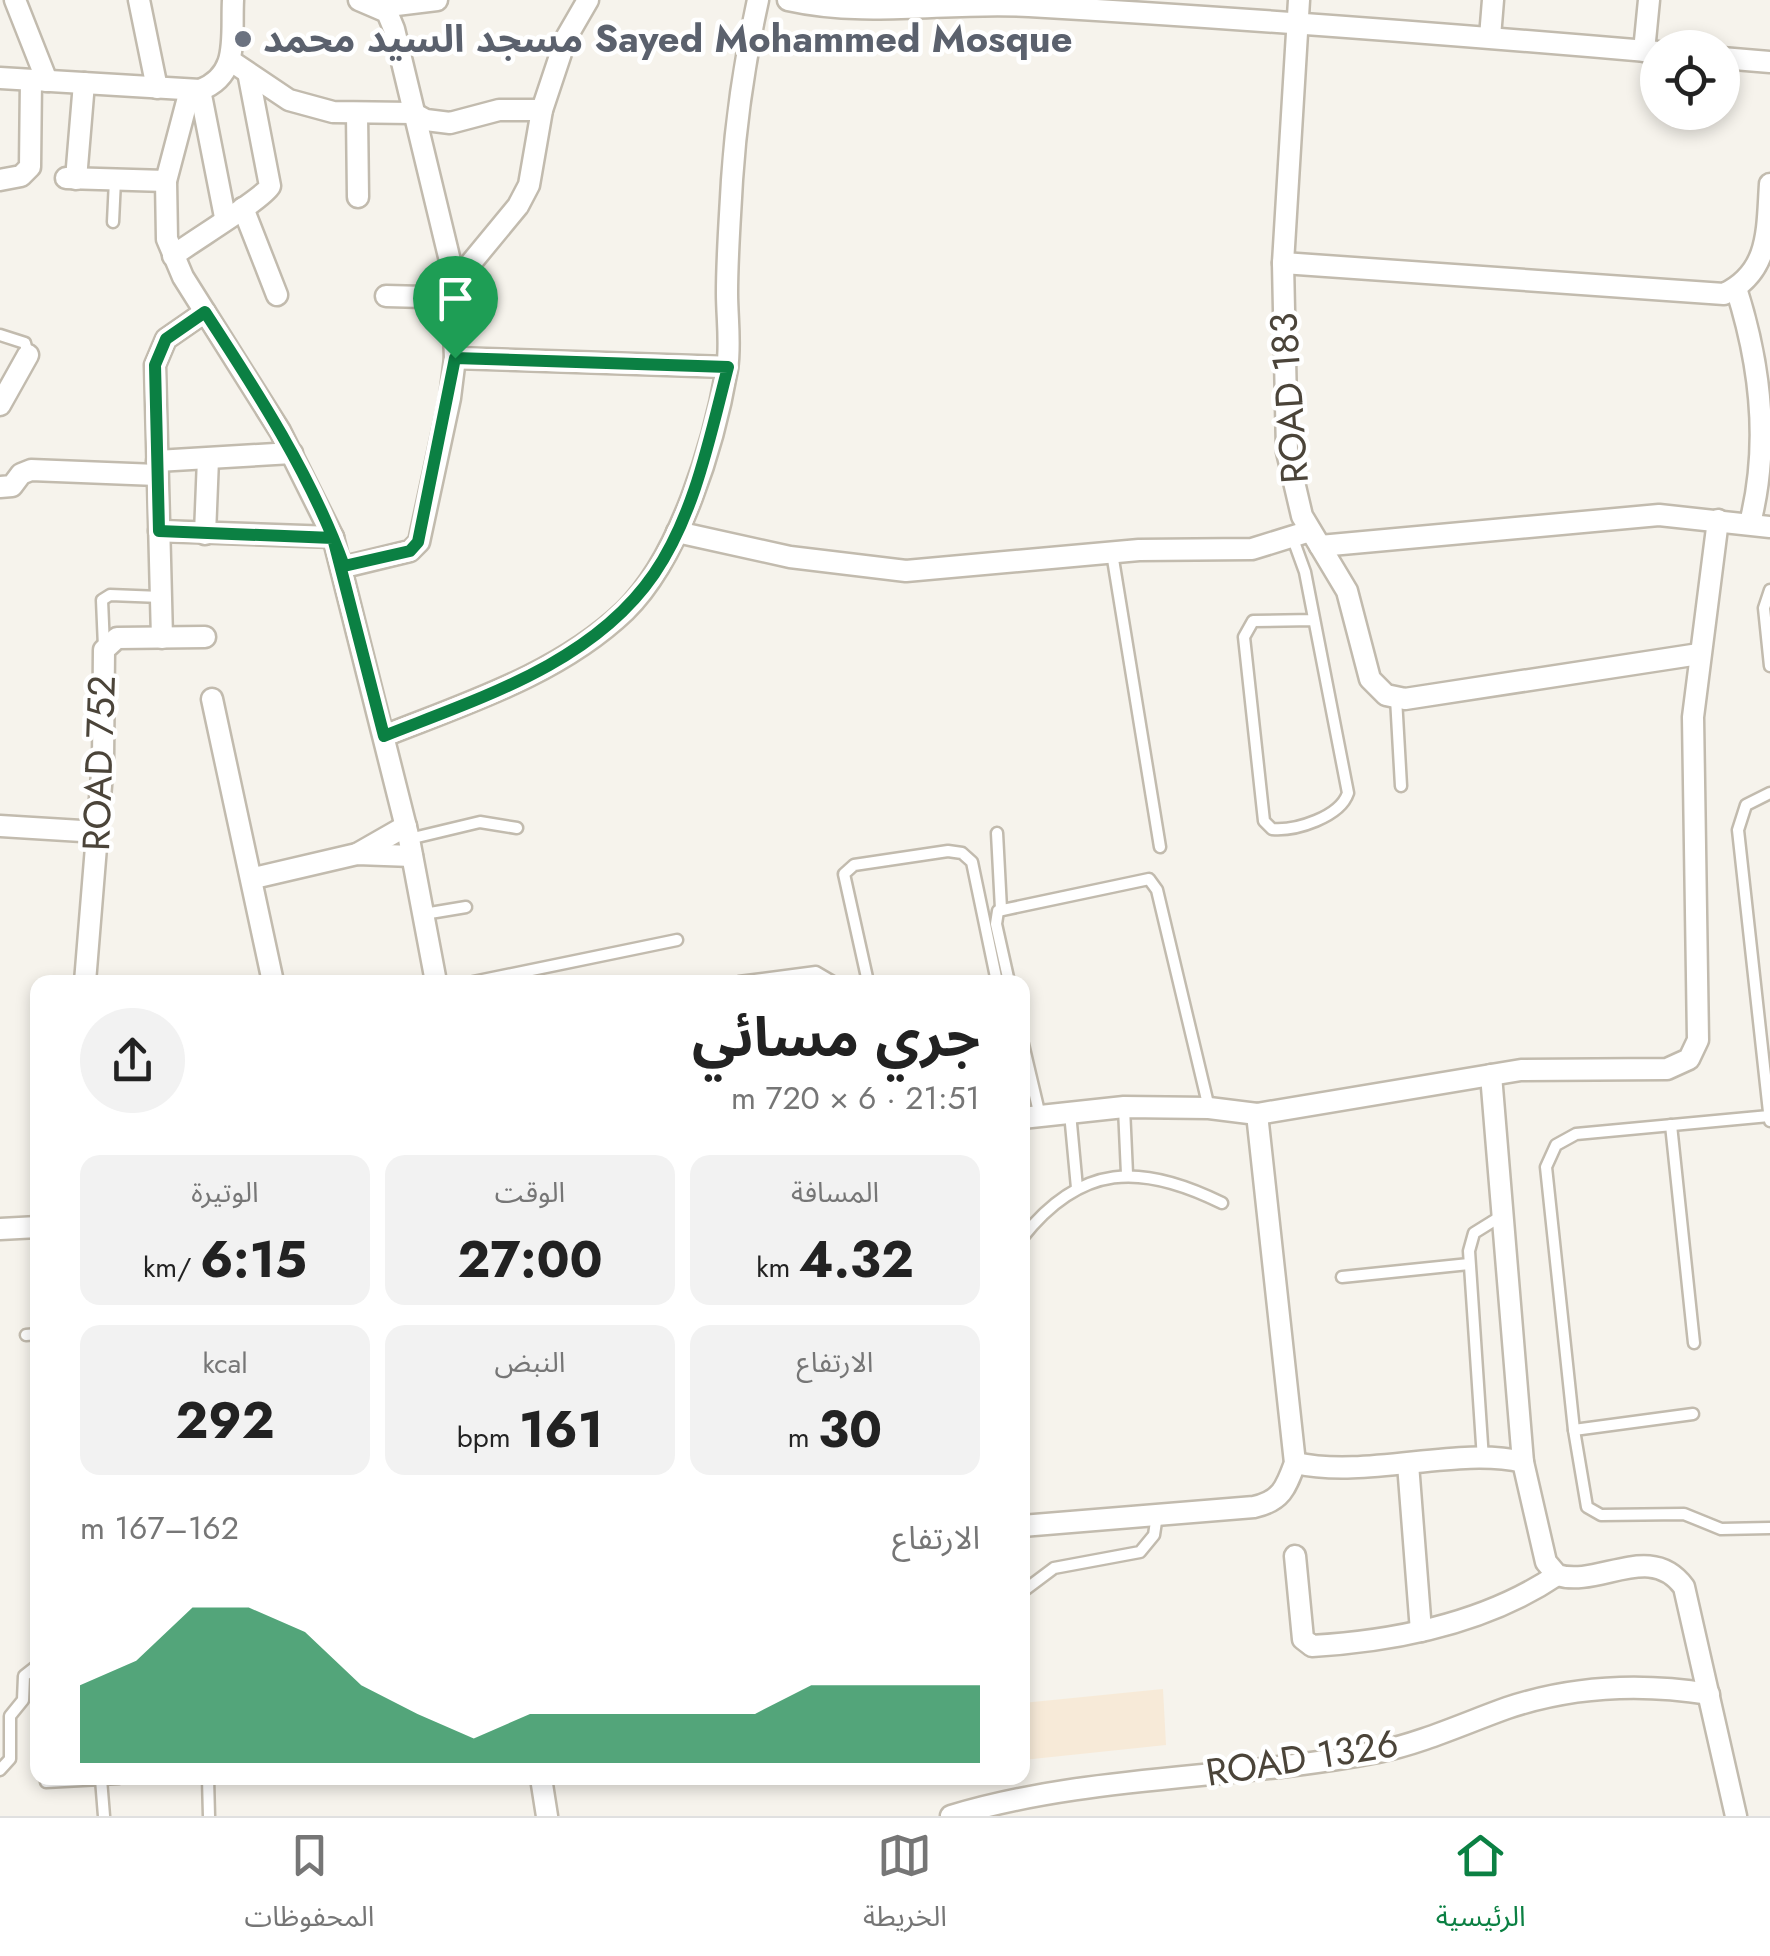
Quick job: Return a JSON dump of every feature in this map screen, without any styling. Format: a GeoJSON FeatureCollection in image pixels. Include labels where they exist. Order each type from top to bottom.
{"type":"FeatureCollection","features":[{"type":"Feature","properties":{"kind":"street"},"geometry":{"type":"LineString","coordinates":[[0,180],[22,176],[30,167],[39,80],[16,0]]}},
{"type":"Feature","properties":{"kind":"street"},"geometry":{"type":"LineString","coordinates":[[139,0],[158,88]]}},
{"type":"Feature","properties":{"kind":"street"},"geometry":{"type":"LineString","coordinates":[[0,78],[195,90],[216,84],[230,62],[233,0]]}},
{"type":"Feature","properties":{"kind":"street"},"geometry":{"type":"LineString","coordinates":[[360,0],[380,7],[436,0]]}},
{"type":"Feature","properties":{"kind":"street"},"geometry":{"type":"LineString","coordinates":[[386,296],[425,298],[452,286],[504,224],[529,185],[542,110],[566,38],[588,0]]}},
{"type":"Feature","properties":{"kind":"street"},"geometry":{"type":"LineString","coordinates":[[384,736],[515,684],[589,640],[626,610],[655,573],[677,532],[704,459],[728,367],[732,173],[744,67],[758,0]]}},
{"type":"Feature","properties":{"kind":"street"},"geometry":{"type":"LineString","coordinates":[[788,0],[873,10],[990,3],[1298,11],[1490,37],[1640,51]]}},
{"type":"Feature","properties":{"kind":"street"},"geometry":{"type":"LineString","coordinates":[[1490,37],[1492,0]]}},
{"type":"Feature","properties":{"kind":"street"},"geometry":{"type":"LineString","coordinates":[[1649,0],[1650,30]]}},
{"type":"Feature","properties":{"kind":"street"},"geometry":{"type":"LineString","coordinates":[[344,566],[410,551],[418,542],[455,358],[446,228],[392,20],[380,7]]}},
{"type":"Feature","properties":{"kind":"street","name":"ROAD 183"},"geometry":{"type":"LineString","coordinates":[[1298,11],[1283,263],[1287,452],[1308,539],[1347,591],[1370,679],[1396,698]]}},
{"type":"Feature","properties":{"kind":"street"},"geometry":{"type":"LineString","coordinates":[[1740,60],[1770,62]]}},
{"type":"Feature","properties":{"kind":"street"},"geometry":{"type":"LineString","coordinates":[[230,62],[248,77],[311,107],[356,114],[414,113],[426,120],[450,123],[499,110],[542,110]]}},
{"type":"Feature","properties":{"kind":"street"},"geometry":{"type":"LineString","coordinates":[[172,256],[266,194],[270,177],[248,77]]}},
{"type":"Feature","properties":{"kind":"street"},"geometry":{"type":"LineString","coordinates":[[84,83],[71,178],[166,181]]}},
{"type":"Feature","properties":{"kind":"street"},"geometry":{"type":"LineString","coordinates":[[195,90],[166,181],[164,216],[172,256],[292,453],[344,566],[409,840],[435,975]]}},
{"type":"Feature","properties":{"kind":"street"},"geometry":{"type":"LineString","coordinates":[[195,90],[234,212],[277,295]]}},
{"type":"Feature","properties":{"kind":"street"},"geometry":{"type":"LineString","coordinates":[[356,114],[358,197]]}},
{"type":"Feature","properties":{"kind":"street"},"geometry":{"type":"LineString","coordinates":[[1283,263],[1724,294],[1756,272],[1763,258],[1770,184]]}},
{"type":"Feature","properties":{"kind":"street"},"geometry":{"type":"LineString","coordinates":[[677,532],[790,558],[906,571],[1112,553],[1252,549],[1308,539],[1660,515],[1760,525],[1764,436],[1758,369],[1736,288]]}},
{"type":"Feature","properties":{"kind":"street"},"geometry":{"type":"LineString","coordinates":[[162,638],[157,356],[172,332],[205,312]]}},
{"type":"Feature","properties":{"kind":"street"},"geometry":{"type":"LineString","coordinates":[[0,404],[28,355]]}},
{"type":"Feature","properties":{"kind":"street"},"geometry":{"type":"LineString","coordinates":[[455,358],[728,367]]}},
{"type":"Feature","properties":{"kind":"street"},"geometry":{"type":"LineString","coordinates":[[0,486],[12,486],[28,470],[157,468],[208,459],[292,453]]}},
{"type":"Feature","properties":{"kind":"street"},"geometry":{"type":"LineString","coordinates":[[205,534],[208,459]]}},
{"type":"Feature","properties":{"kind":"street"},"geometry":{"type":"LineString","coordinates":[[1030,1114],[1124,1107],[1209,1108],[1257,1114],[1491,1075],[1563,1068],[1680,1066],[1694,1050],[1693,717],[1718,520]]}},
{"type":"Feature","properties":{"kind":"street"},"geometry":{"type":"LineString","coordinates":[[159,531],[333,538]]}},
{"type":"Feature","properties":{"kind":"street","name":"ROAD 752"},"geometry":{"type":"LineString","coordinates":[[86,975],[98,832],[104,650],[117,638],[204,638]]}},
{"type":"Feature","properties":{"kind":"street"},"geometry":{"type":"LineString","coordinates":[[1396,698],[1699,654]]}},
{"type":"Feature","properties":{"kind":"street"},"geometry":{"type":"LineString","coordinates":[[212,698],[273,975]]}},
{"type":"Feature","properties":{"kind":"street"},"geometry":{"type":"LineString","coordinates":[[0,826],[98,832]]}},
{"type":"Feature","properties":{"kind":"street"},"geometry":{"type":"LineString","coordinates":[[254,878],[409,840]]}},
{"type":"Feature","properties":{"kind":"street"},"geometry":{"type":"LineString","coordinates":[[357,854],[409,840]]}},
{"type":"Feature","properties":{"kind":"street"},"geometry":{"type":"LineString","coordinates":[[1491,1075],[1523,1462],[1546,1562],[1557,1575]]}},
{"type":"Feature","properties":{"kind":"street"},"geometry":{"type":"LineString","coordinates":[[1030,1525],[1272,1503],[1286,1490],[1295,1463],[1257,1114]]}},
{"type":"Feature","properties":{"kind":"street"},"geometry":{"type":"LineString","coordinates":[[0,1229],[30,1227]]}},
{"type":"Feature","properties":{"kind":"street"},"geometry":{"type":"LineString","coordinates":[[1295,1463],[1323,1468],[1484,1460],[1523,1462]]}},
{"type":"Feature","properties":{"kind":"street"},"geometry":{"type":"LineString","coordinates":[[1408,1464],[1421,1631]]}},
{"type":"Feature","properties":{"kind":"street"},"geometry":{"type":"LineString","coordinates":[[1296,1556],[1307,1644],[1318,1646],[1421,1631],[1506,1604],[1557,1575],[1652,1566],[1670,1572],[1684,1587],[1736,1816]]}},
{"type":"Feature","properties":{"kind":"street","name":"ROAD 1326"},"geometry":{"type":"LineString","coordinates":[[952,1816],[1043,1792],[1377,1752],[1512,1707],[1619,1686],[1653,1686],[1709,1694]]}},
{"type":"Feature","properties":{"kind":"street"},"geometry":{"type":"LineString","coordinates":[[542,1785],[547,1816]]}},
{"type":"Feature","properties":{"kind":"lane"},"geometry":{"type":"LineString","coordinates":[[113,222],[115,180]]}},
{"type":"Feature","properties":{"kind":"lane"},"geometry":{"type":"LineString","coordinates":[[0,336],[24,343],[28,355]]}},
{"type":"Feature","properties":{"kind":"lane"},"geometry":{"type":"LineString","coordinates":[[1308,539],[1314,620],[1348,793],[1334,812],[1286,830],[1272,830],[1264,821],[1244,637],[1253,621],[1314,620]]}},
{"type":"Feature","properties":{"kind":"lane"},"geometry":{"type":"LineString","coordinates":[[1112,553],[1160,847]]}},
{"type":"Feature","properties":{"kind":"lane"},"geometry":{"type":"LineString","coordinates":[[1770,590],[1764,608],[1770,666]]}},
{"type":"Feature","properties":{"kind":"lane"},"geometry":{"type":"LineString","coordinates":[[104,650],[102,600],[110,595],[160,597]]}},
{"type":"Feature","properties":{"kind":"lane"},"geometry":{"type":"LineString","coordinates":[[1396,698],[1401,786]]}},
{"type":"Feature","properties":{"kind":"lane"},"geometry":{"type":"LineString","coordinates":[[1770,792],[1746,806],[1738,830],[1770,1119],[1576,1134],[1566,1138],[1550,1155],[1546,1167],[1583,1500],[1593,1512],[1684,1514],[1718,1529],[1770,1528]]}},
{"type":"Feature","properties":{"kind":"lane"},"geometry":{"type":"LineString","coordinates":[[409,840],[480,822],[517,828]]}},
{"type":"Feature","properties":{"kind":"lane"},"geometry":{"type":"LineString","coordinates":[[997,833],[1001,909],[995,920],[1007,975]]}},
{"type":"Feature","properties":{"kind":"lane"},"geometry":{"type":"LineString","coordinates":[[866,975],[844,874],[854,866],[948,851],[962,853],[972,862],[996,975]]}},
{"type":"Feature","properties":{"kind":"lane"},"geometry":{"type":"LineString","coordinates":[[1001,909],[1140,879],[1152,882],[1209,1108]]}},
{"type":"Feature","properties":{"kind":"lane"},"geometry":{"type":"LineString","coordinates":[[423,914],[466,906]]}},
{"type":"Feature","properties":{"kind":"lane"},"geometry":{"type":"LineString","coordinates":[[507,975],[677,940]]}},
{"type":"Feature","properties":{"kind":"lane"},"geometry":{"type":"LineString","coordinates":[[1124,1107],[1127,1174]]}},
{"type":"Feature","properties":{"kind":"lane"},"geometry":{"type":"LineString","coordinates":[[1070,1112],[1077,1188]]}},
{"type":"Feature","properties":{"kind":"lane"},"geometry":{"type":"LineString","coordinates":[[1671,1125],[1694,1343]]}},
{"type":"Feature","properties":{"kind":"lane"},"geometry":{"type":"LineString","coordinates":[[1030,1229],[1047,1209],[1077,1188],[1127,1174],[1162,1178],[1222,1203]]}},
{"type":"Feature","properties":{"kind":"lane"},"geometry":{"type":"LineString","coordinates":[[1484,1460],[1469,1264],[1474,1233],[1503,1215]]}},
{"type":"Feature","properties":{"kind":"lane"},"geometry":{"type":"LineString","coordinates":[[1342,1278],[1469,1264]]}},
{"type":"Feature","properties":{"kind":"lane"},"geometry":{"type":"LineString","coordinates":[[1574,1430],[1693,1414]]}},
{"type":"Feature","properties":{"kind":"lane"},"geometry":{"type":"LineString","coordinates":[[1030,1586],[1054,1568],[1140,1552],[1154,1535],[1157,1515]]}},
{"type":"Feature","properties":{"kind":"lane"},"geometry":{"type":"LineString","coordinates":[[0,1770],[10,1759],[10,1716],[23,1700],[24,1676],[30,1672]]}},
{"type":"Feature","properties":{"kind":"lane"},"geometry":{"type":"LineString","coordinates":[[101,1785],[104,1816]]}},
{"type":"Feature","properties":{"kind":"lane"},"geometry":{"type":"LineString","coordinates":[[208,1785],[210,1816]]}},
{"type":"Feature","properties":{"kind":"shaded area"},"geometry":{"type":"Polygon","coordinates":[[[1163,1689],[1166,1745],[1030,1759],[1030,1702],[1163,1689]]]}},
{"type":"Feature","properties":{"kind":"place","name":"مسجد السيد محمد Sayed Mohammed Mosque"},"geometry":{"type":"Point","coordinates":[243,39]}},
{"type":"Feature","properties":{"kind":"route"},"geometry":{"type":"LineString","coordinates":[[455,358],[442,438],[418,542],[410,551],[344,566],[333,538],[319,505],[280,431],[205,312],[172,332],[155,365],[159,531],[252,538],[333,538],[344,566],[384,736],[515,684],[589,640],[626,610],[655,573],[677,532],[704,459],[728,367],[455,358]]}}]}
